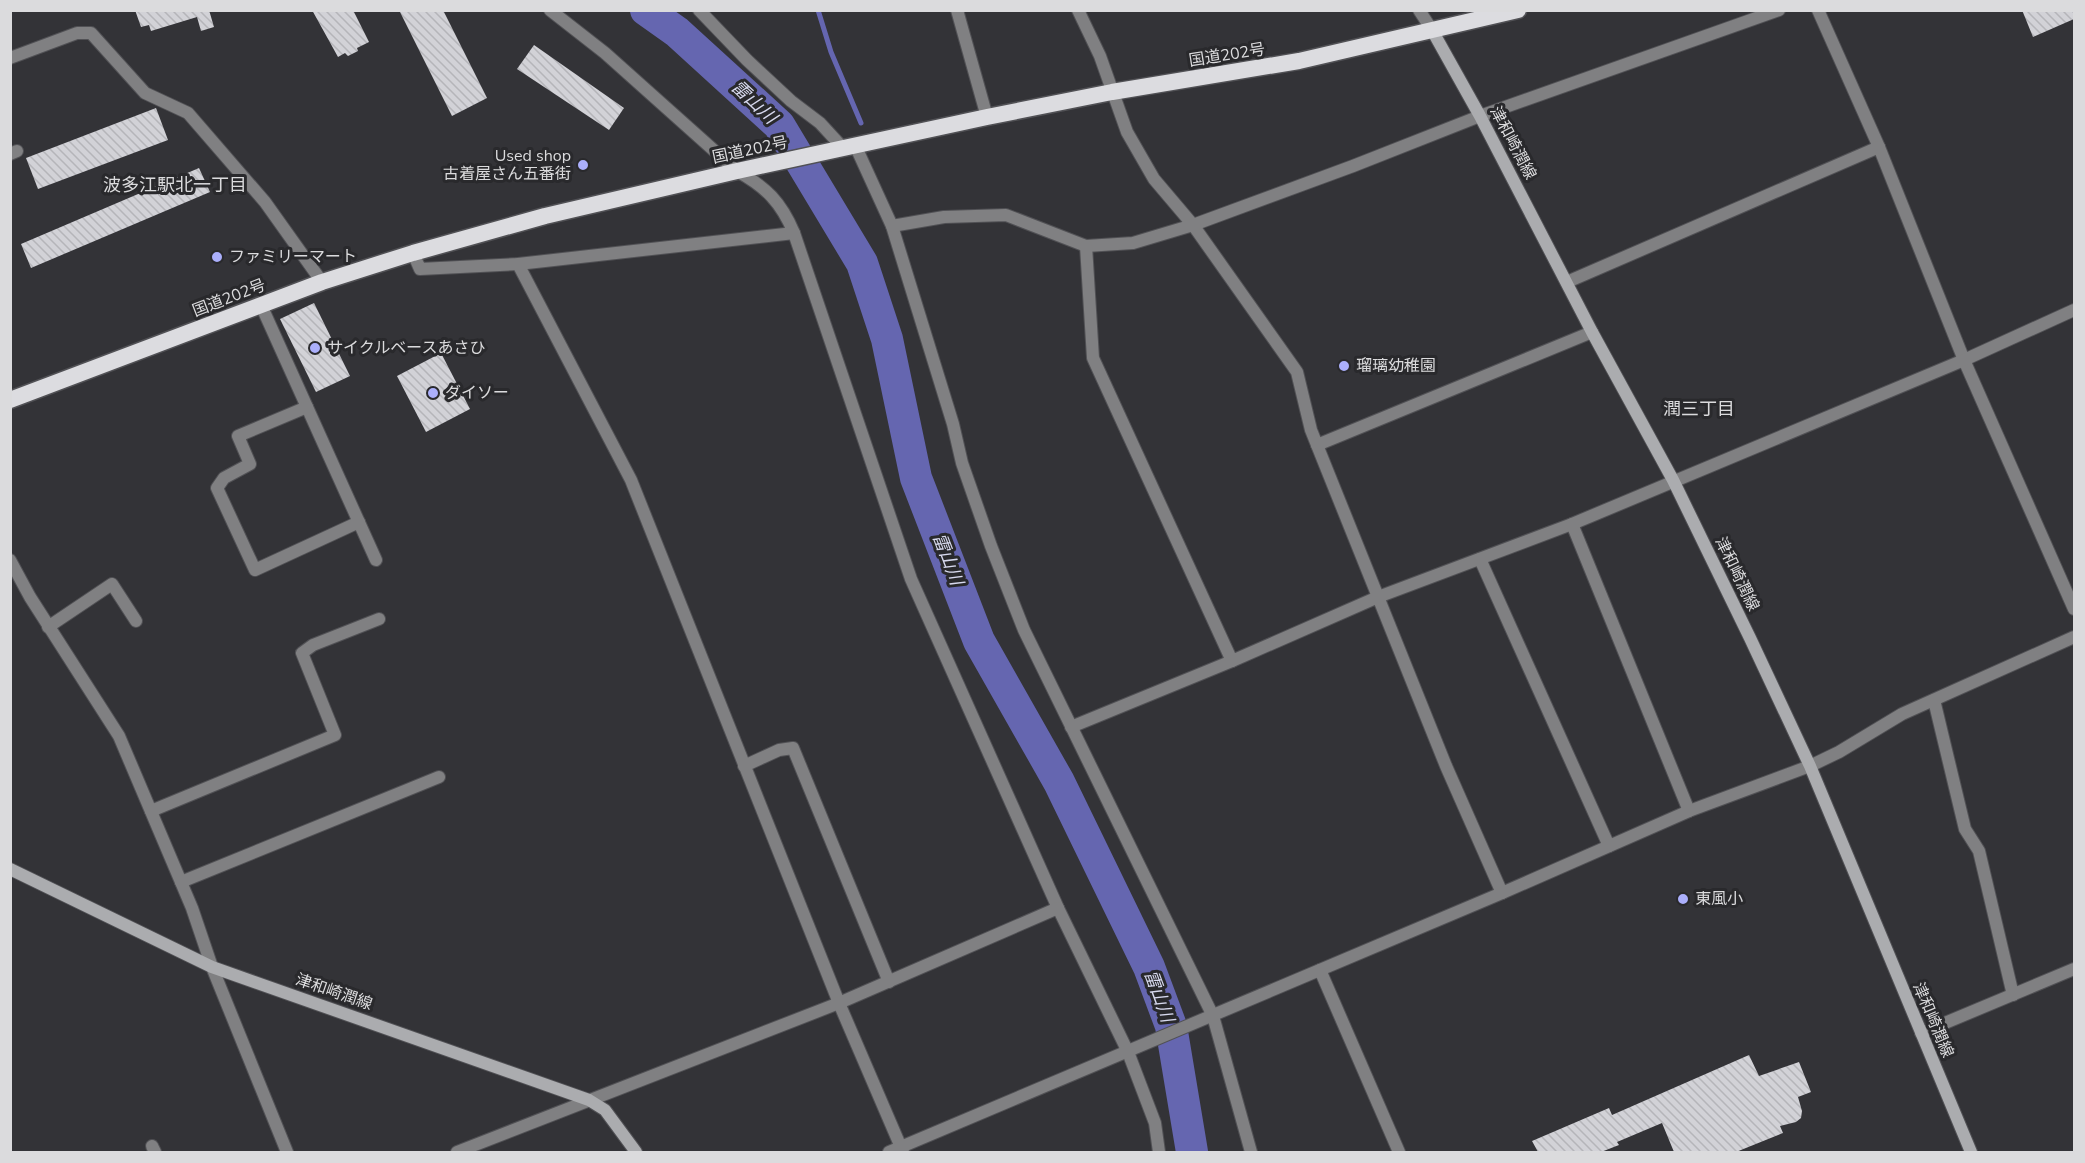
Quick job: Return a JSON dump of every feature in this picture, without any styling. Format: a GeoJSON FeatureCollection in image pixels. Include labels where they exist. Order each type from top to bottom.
{"type":"FeatureCollection","features":[{"type":"Feature","properties":{"kind":"highway","name":"国道202号"},"geometry":{"type":"LineString","coordinates":[[10,400],[322,282],[413,253],[545,216],[737,171],[987,117],[1112,92],[1299,61],[1518,10]]}},
{"type":"Feature","properties":{"kind":"main road","name":"津和崎潤線"},"geometry":{"type":"LineString","coordinates":[[1432,30],[1673,480],[1810,766],[1971,1152]]}},
{"type":"Feature","properties":{"kind":"main road","name":"津和崎潤線"},"geometry":{"type":"LineString","coordinates":[[10,869],[212,967],[589,1100],[605,1110],[636,1152]]}},
{"type":"Feature","properties":{"kind":"street"},"geometry":{"type":"LineString","coordinates":[[550,10],[605,53],[737,171],[758,183],[786,213],[911,579],[1058,908],[1128,1052],[1155,1123],[1159,1152]]}},
{"type":"Feature","properties":{"kind":"street"},"geometry":{"type":"LineString","coordinates":[[699,10],[791,101],[849,147],[892,226],[953,424],[962,463],[1024,630],[1213,1016],[1250,1152]]}},
{"type":"Feature","properties":{"kind":"street"},"geometry":{"type":"LineString","coordinates":[[957,10],[987,117]]}},
{"type":"Feature","properties":{"kind":"street"},"geometry":{"type":"LineString","coordinates":[[1078,10],[1100,56],[1127,132],[1154,179],[1193,225],[1297,372],[1311,430],[1446,765],[1502,893]]}},
{"type":"Feature","properties":{"kind":"street"},"geometry":{"type":"LineString","coordinates":[[1419,10],[1432,30]]}},
{"type":"Feature","properties":{"kind":"street"},"geometry":{"type":"LineString","coordinates":[[892,226],[944,217],[1006,215],[1086,246],[1133,243],[1193,225],[1480,116],[1779,10]]}},
{"type":"Feature","properties":{"kind":"street"},"geometry":{"type":"LineString","coordinates":[[1818,10],[1879,147],[1964,360],[2074,609]]}},
{"type":"Feature","properties":{"kind":"street"},"geometry":{"type":"LineString","coordinates":[[10,58],[77,33],[91,33],[145,93],[188,112],[265,202],[322,282]]}},
{"type":"Feature","properties":{"kind":"street"},"geometry":{"type":"LineString","coordinates":[[1567,282],[1879,147]]}},
{"type":"Feature","properties":{"kind":"street"},"geometry":{"type":"LineString","coordinates":[[413,253],[420,269],[518,264],[794,233]]}},
{"type":"Feature","properties":{"kind":"street"},"geometry":{"type":"LineString","coordinates":[[1086,246],[1093,358],[1232,661]]}},
{"type":"Feature","properties":{"kind":"street"},"geometry":{"type":"LineString","coordinates":[[518,264],[631,480],[839,1003],[902,1150]]}},
{"type":"Feature","properties":{"kind":"street"},"geometry":{"type":"LineString","coordinates":[[261,305],[376,560]]}},
{"type":"Feature","properties":{"kind":"street"},"geometry":{"type":"LineString","coordinates":[[1071,727],[1232,661],[1378,597],[1572,525],[1673,480],[1964,360],[2074,310]]}},
{"type":"Feature","properties":{"kind":"street"},"geometry":{"type":"LineString","coordinates":[[1317,445],[1592,332]]}},
{"type":"Feature","properties":{"kind":"street"},"geometry":{"type":"LineString","coordinates":[[307,406],[238,435],[250,464],[224,478],[217,488],[255,570],[359,522]]}},
{"type":"Feature","properties":{"kind":"street"},"geometry":{"type":"LineString","coordinates":[[1572,525],[1689,811]]}},
{"type":"Feature","properties":{"kind":"street"},"geometry":{"type":"LineString","coordinates":[[1480,559],[1609,846]]}},
{"type":"Feature","properties":{"kind":"street"},"geometry":{"type":"LineString","coordinates":[[10,560],[48,627],[119,736],[182,882],[212,967],[287,1152]]}},
{"type":"Feature","properties":{"kind":"street"},"geometry":{"type":"LineString","coordinates":[[48,627],[112,584],[136,621]]}},
{"type":"Feature","properties":{"kind":"street"},"geometry":{"type":"LineString","coordinates":[[151,811],[335,735],[302,653],[313,645],[379,619]]}},
{"type":"Feature","properties":{"kind":"street"},"geometry":{"type":"LineString","coordinates":[[888,1152],[902,1150],[1689,811],[1810,766],[1839,752],[1902,714],[2074,637]]}},
{"type":"Feature","properties":{"kind":"street"},"geometry":{"type":"LineString","coordinates":[[1934,700],[1965,829],[1979,851],[2013,995]]}},
{"type":"Feature","properties":{"kind":"street"},"geometry":{"type":"LineString","coordinates":[[744,766],[779,750],[793,748],[889,981]]}},
{"type":"Feature","properties":{"kind":"street"},"geometry":{"type":"LineString","coordinates":[[182,882],[439,777]]}},
{"type":"Feature","properties":{"kind":"street"},"geometry":{"type":"LineString","coordinates":[[457,1152],[839,1003],[1058,908]]}},
{"type":"Feature","properties":{"kind":"street"},"geometry":{"type":"LineString","coordinates":[[1921,1033],[2074,969]]}},
{"type":"Feature","properties":{"kind":"street"},"geometry":{"type":"LineString","coordinates":[[1320,970],[1400,1152]]}},
{"type":"Feature","properties":{"kind":"building"},"geometry":{"type":"Polygon","coordinates":[[[135,10],[209,10],[214,27],[201,31],[197,17],[151,31],[149,25],[141,27],[135,10]]]}},
{"type":"Feature","properties":{"kind":"building"},"geometry":{"type":"Polygon","coordinates":[[[312,10],[353,10],[369,42],[348,56],[345,53],[338,57],[312,10]]]}},
{"type":"Feature","properties":{"kind":"building"},"geometry":{"type":"Polygon","coordinates":[[[399,10],[443,10],[487,98],[452,116],[399,10]]]}},
{"type":"Feature","properties":{"kind":"building"},"geometry":{"type":"Polygon","coordinates":[[[2022,10],[2074,10],[2074,19],[2033,37],[2022,10]]]}},
{"type":"Feature","properties":{"kind":"building"},"geometry":{"type":"Polygon","coordinates":[[[534,45],[624,108],[609,130],[517,69],[534,45]]]}},
{"type":"Feature","properties":{"kind":"building"},"geometry":{"type":"Polygon","coordinates":[[[156,108],[168,140],[38,189],[26,158],[156,108]]]}},
{"type":"Feature","properties":{"kind":"building"},"geometry":{"type":"Polygon","coordinates":[[[199,168],[210,192],[31,268],[21,244],[199,168]]]}},
{"type":"Feature","properties":{"kind":"building","name":"サイクルベースあさひ"},"geometry":{"type":"Polygon","coordinates":[[[314,303],[350,376],[316,392],[280,319],[314,303]]]}},
{"type":"Feature","properties":{"kind":"building","name":"ダイソー"},"geometry":{"type":"Polygon","coordinates":[[[441,353],[470,409],[426,432],[397,376],[441,353]]]}},
{"type":"Feature","properties":{"kind":"building"},"geometry":{"type":"Polygon","coordinates":[[[1749,1055],[1759,1076],[1799,1062],[1811,1092],[1798,1097],[1802,1111],[1801,1118],[1796,1122],[1780,1126],[1783,1133],[1736,1152],[1674,1152],[1662,1123],[1617,1142],[1619,1145],[1601,1152],[1538,1152],[1532,1141],[1609,1108],[1612,1115],[1749,1055]]]}},
{"type":"Feature","properties":{"kind":"waterway","name":"雷山川"},"geometry":{"type":"LineString","coordinates":[[646,10],[677,32],[779,125],[862,263],[887,339],[916,478],[979,641],[1059,782],[1149,967],[1171,1026],[1192,1152]]}},
{"type":"Feature","properties":{"kind":"waterway"},"geometry":{"type":"LineString","coordinates":[[818,10],[831,52],[861,123]]}},
{"type":"Feature","properties":{"kind":"place","name":"Used shop 古着屋さん五番街"},"geometry":{"type":"Point","coordinates":[583,165]}},
{"type":"Feature","properties":{"kind":"place","name":"ファミリーマート"},"geometry":{"type":"Point","coordinates":[217,257]}},
{"type":"Feature","properties":{"kind":"place","name":"サイクルベースあさひ"},"geometry":{"type":"Point","coordinates":[315,348]}},
{"type":"Feature","properties":{"kind":"place","name":"瑠璃幼稚園"},"geometry":{"type":"Point","coordinates":[1344,366]}},
{"type":"Feature","properties":{"kind":"place","name":"ダイソー"},"geometry":{"type":"Point","coordinates":[433,393]}},
{"type":"Feature","properties":{"kind":"place","name":"東風小"},"geometry":{"type":"Point","coordinates":[1683,899]}},
{"type":"Feature","properties":{"kind":"district","name":"波多江駅北一丁目"},"geometry":{"type":"Point","coordinates":[175,185]}},
{"type":"Feature","properties":{"kind":"district","name":"潤三丁目"},"geometry":{"type":"Point","coordinates":[1699,409]}}]}
